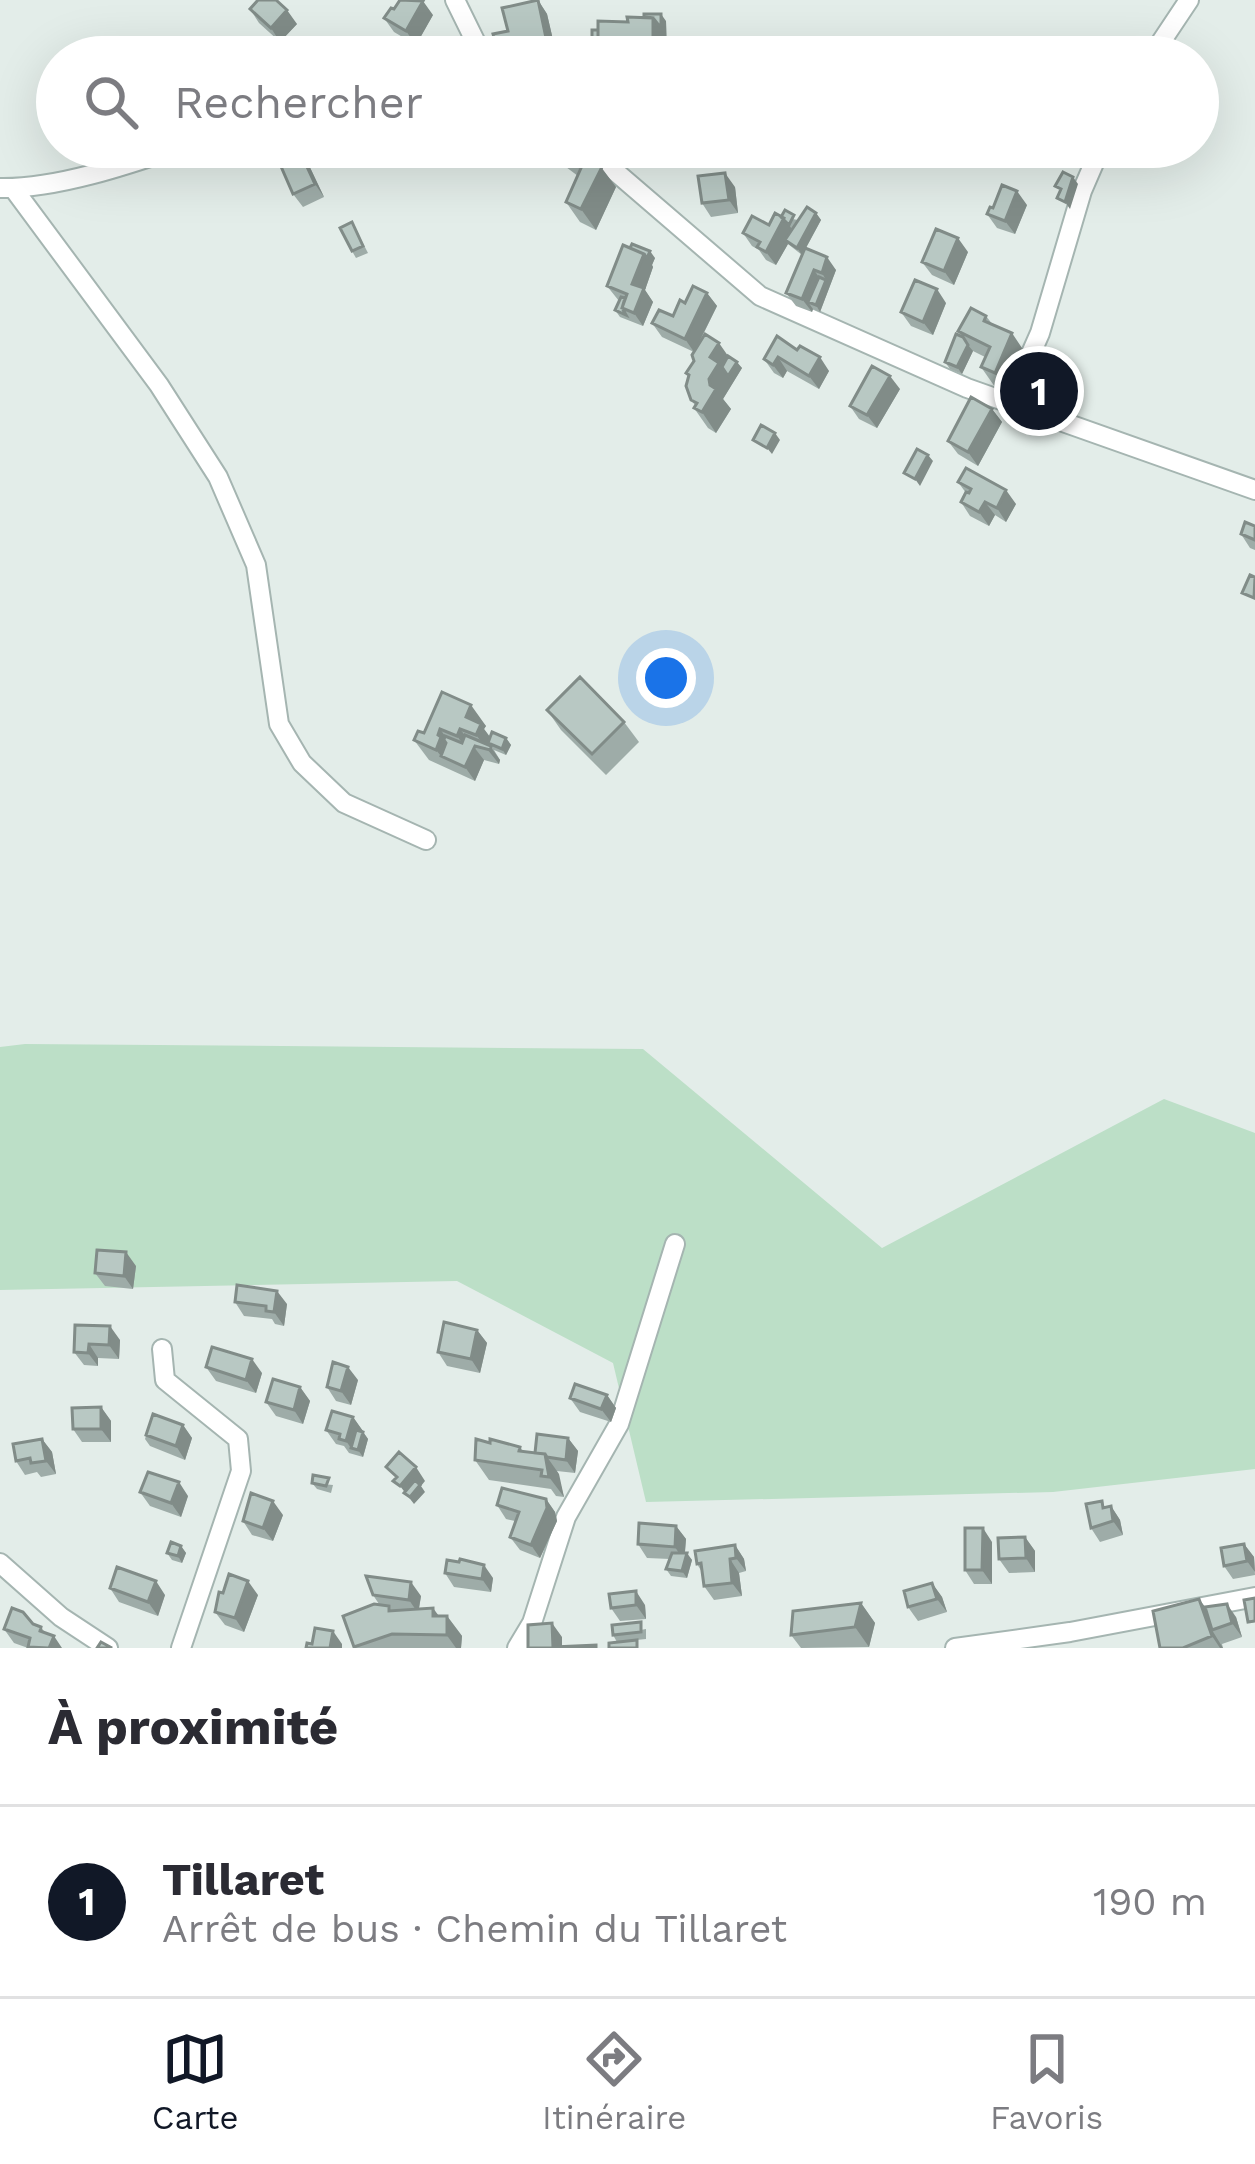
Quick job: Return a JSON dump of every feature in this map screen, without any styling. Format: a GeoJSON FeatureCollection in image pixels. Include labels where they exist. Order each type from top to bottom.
{"type":"FeatureCollection","features":[{"type":"Feature","properties":{"kind":"street"},"geometry":{"type":"LineString","coordinates":[[455,0],[473,36]]}},
{"type":"Feature","properties":{"kind":"street"},"geometry":{"type":"LineString","coordinates":[[1165,36],[1189,0]]}},
{"type":"Feature","properties":{"kind":"street"},"geometry":{"type":"LineString","coordinates":[[110,168],[7,188],[159,386],[218,477],[256,565],[279,724],[302,763],[344,803],[426,840]]}},
{"type":"Feature","properties":{"kind":"street"},"geometry":{"type":"LineString","coordinates":[[612,168],[760,296],[967,388],[1255,490]]}},
{"type":"Feature","properties":{"kind":"street"},"geometry":{"type":"LineString","coordinates":[[1009,404],[1040,333],[1092,168]]}},
{"type":"Feature","properties":{"kind":"street"},"geometry":{"type":"LineString","coordinates":[[518,1648],[532,1622],[566,1517],[619,1424],[675,1244]]}},
{"type":"Feature","properties":{"kind":"street"},"geometry":{"type":"LineString","coordinates":[[162,1349],[165,1381],[238,1439],[241,1471],[181,1648]]}},
{"type":"Feature","properties":{"kind":"street"},"geometry":{"type":"LineString","coordinates":[[0,1563],[61,1617],[108,1648]]}},
{"type":"Feature","properties":{"kind":"street"},"geometry":{"type":"LineString","coordinates":[[955,1648],[1255,1597]]}},
{"type":"Feature","properties":{"kind":"green space"},"geometry":{"type":"Polygon","coordinates":[[[0,1047],[643,1049],[882,1248],[1164,1099],[1255,1133],[1255,1469],[1053,1492],[646,1502],[613,1363],[457,1281],[0,1290],[0,1047]]]}},
{"type":"Feature","properties":{"kind":"building"},"geometry":{"type":"Polygon","coordinates":[[[258,0],[276,0],[287,10],[271,28],[250,9],[258,0]]]}},
{"type":"Feature","properties":{"kind":"building"},"geometry":{"type":"Polygon","coordinates":[[[400,0],[423,1],[406,31],[384,18],[400,0]]]}},
{"type":"Feature","properties":{"kind":"building"},"geometry":{"type":"Polygon","coordinates":[[[538,0],[546,36],[494,36],[508,31],[502,8],[538,0]]]}},
{"type":"Feature","properties":{"kind":"building"},"geometry":{"type":"Polygon","coordinates":[[[644,14],[661,14],[661,28],[653,18],[644,14]]]}},
{"type":"Feature","properties":{"kind":"building"},"geometry":{"type":"Polygon","coordinates":[[[627,17],[653,18],[653,36],[598,36],[598,21],[628,22],[627,17]]]}},
{"type":"Feature","properties":{"kind":"building"},"geometry":{"type":"Polygon","coordinates":[[[282,168],[308,168],[315,184],[293,194],[282,168]]]}},
{"type":"Feature","properties":{"kind":"building"},"geometry":{"type":"Polygon","coordinates":[[[581,168],[602,168],[581,209],[566,202],[581,168]]]}},
{"type":"Feature","properties":{"kind":"building"},"geometry":{"type":"Polygon","coordinates":[[[1063,172],[1073,177],[1065,202],[1057,198],[1061,189],[1055,186],[1063,172]]]}},
{"type":"Feature","properties":{"kind":"building"},"geometry":{"type":"Polygon","coordinates":[[[725,173],[729,200],[702,203],[698,176],[725,173]]]}},
{"type":"Feature","properties":{"kind":"building"},"geometry":{"type":"Polygon","coordinates":[[[1002,185],[1017,191],[1005,221],[987,214],[1002,185]]]}},
{"type":"Feature","properties":{"kind":"building"},"geometry":{"type":"Polygon","coordinates":[[[807,207],[816,213],[797,248],[785,240],[807,207]]]}},
{"type":"Feature","properties":{"kind":"building"},"geometry":{"type":"Polygon","coordinates":[[[785,210],[794,215],[789,225],[781,217],[785,210]]]}},
{"type":"Feature","properties":{"kind":"building"},"geometry":{"type":"Polygon","coordinates":[[[775,213],[784,218],[766,252],[757,247],[760,242],[743,233],[752,216],[769,225],[775,213]]]}},
{"type":"Feature","properties":{"kind":"building"},"geometry":{"type":"Polygon","coordinates":[[[352,222],[363,246],[352,251],[340,228],[352,222]]]}},
{"type":"Feature","properties":{"kind":"building"},"geometry":{"type":"Polygon","coordinates":[[[936,229],[958,238],[944,271],[922,262],[936,229]]]}},
{"type":"Feature","properties":{"kind":"building"},"geometry":{"type":"Polygon","coordinates":[[[632,244],[650,251],[647,258],[630,248],[632,244]]]}},
{"type":"Feature","properties":{"kind":"building"},"geometry":{"type":"Polygon","coordinates":[[[623,245],[644,254],[632,284],[644,288],[634,313],[622,308],[627,294],[607,286],[623,245]]]}},
{"type":"Feature","properties":{"kind":"building"},"geometry":{"type":"Polygon","coordinates":[[[805,248],[827,257],[822,273],[814,270],[802,299],[786,293],[805,248]]]}},
{"type":"Feature","properties":{"kind":"building"},"geometry":{"type":"Polygon","coordinates":[[[819,277],[826,280],[816,305],[808,302],[819,277]]]}},
{"type":"Feature","properties":{"kind":"building"},"geometry":{"type":"Polygon","coordinates":[[[915,280],[937,289],[923,322],[901,312],[915,280]]]}},
{"type":"Feature","properties":{"kind":"building"},"geometry":{"type":"Polygon","coordinates":[[[693,286],[707,293],[685,339],[652,323],[659,310],[673,316],[693,286]]]}},
{"type":"Feature","properties":{"kind":"building"},"geometry":{"type":"Polygon","coordinates":[[[971,308],[986,316],[984,321],[1012,333],[995,373],[981,367],[990,347],[958,331],[971,308]]]}},
{"type":"Feature","properties":{"kind":"building"},"geometry":{"type":"Polygon","coordinates":[[[705,334],[719,343],[710,357],[719,363],[709,379],[716,389],[702,412],[694,408],[697,403],[691,400],[686,373],[705,334]]]}},
{"type":"Feature","properties":{"kind":"building"},"geometry":{"type":"Polygon","coordinates":[[[956,334],[968,345],[957,367],[945,362],[956,334]]]}},
{"type":"Feature","properties":{"kind":"building"},"geometry":{"type":"Polygon","coordinates":[[[777,336],[797,350],[800,346],[820,357],[809,376],[778,357],[773,365],[764,359],[777,336]]]}},
{"type":"Feature","properties":{"kind":"building"},"geometry":{"type":"Polygon","coordinates":[[[728,356],[737,362],[728,376],[722,367],[728,356]]]}},
{"type":"Feature","properties":{"kind":"building"},"geometry":{"type":"Polygon","coordinates":[[[872,366],[890,376],[867,415],[850,406],[872,366]]]}},
{"type":"Feature","properties":{"kind":"building"},"geometry":{"type":"Polygon","coordinates":[[[971,397],[992,409],[968,452],[948,441],[971,397]]]}},
{"type":"Feature","properties":{"kind":"building"},"geometry":{"type":"Polygon","coordinates":[[[761,425],[775,433],[767,448],[753,440],[761,425]]]}},
{"type":"Feature","properties":{"kind":"building"},"geometry":{"type":"Polygon","coordinates":[[[917,449],[928,455],[915,479],[904,473],[917,449]]]}},
{"type":"Feature","properties":{"kind":"building"},"geometry":{"type":"Polygon","coordinates":[[[966,468],[1006,490],[997,508],[985,502],[979,512],[961,502],[971,489],[958,482],[966,468]]]}},
{"type":"Feature","properties":{"kind":"building"},"geometry":{"type":"Polygon","coordinates":[[[1245,522],[1255,526],[1255,540],[1241,534],[1245,522]]]}},
{"type":"Feature","properties":{"kind":"building"},"geometry":{"type":"Polygon","coordinates":[[[1250,575],[1255,577],[1254,598],[1242,593],[1250,575]]]}},
{"type":"Feature","properties":{"kind":"building"},"geometry":{"type":"Polygon","coordinates":[[[580,677],[624,722],[592,754],[547,710],[580,677]]]}},
{"type":"Feature","properties":{"kind":"building"},"geometry":{"type":"Polygon","coordinates":[[[442,692],[471,705],[466,717],[481,724],[476,735],[460,729],[457,736],[440,729],[436,750],[414,740],[418,731],[424,733],[442,692]]]}},
{"type":"Feature","properties":{"kind":"building"},"geometry":{"type":"Polygon","coordinates":[[[492,732],[506,738],[502,749],[488,743],[492,732]]]}},
{"type":"Feature","properties":{"kind":"building"},"geometry":{"type":"Polygon","coordinates":[[[465,735],[491,746],[490,750],[475,746],[465,767],[441,756],[445,736],[462,743],[465,735]]]}},
{"type":"Feature","properties":{"kind":"building"},"geometry":{"type":"Polygon","coordinates":[[[97,1250],[126,1252],[124,1276],[95,1273],[97,1250]]]}},
{"type":"Feature","properties":{"kind":"building"},"geometry":{"type":"Polygon","coordinates":[[[237,1285],[277,1291],[274,1312],[266,1311],[266,1306],[235,1302],[237,1285]]]}},
{"type":"Feature","properties":{"kind":"building"},"geometry":{"type":"Polygon","coordinates":[[[444,1322],[477,1330],[471,1359],[438,1352],[444,1322]]]}},
{"type":"Feature","properties":{"kind":"building"},"geometry":{"type":"Polygon","coordinates":[[[75,1325],[110,1326],[109,1345],[89,1344],[88,1353],[74,1352],[75,1325]]]}},
{"type":"Feature","properties":{"kind":"building"},"geometry":{"type":"Polygon","coordinates":[[[212,1347],[252,1359],[246,1380],[206,1367],[212,1347]]]}},
{"type":"Feature","properties":{"kind":"building"},"geometry":{"type":"Polygon","coordinates":[[[333,1362],[348,1367],[341,1391],[327,1387],[333,1362]]]}},
{"type":"Feature","properties":{"kind":"building"},"geometry":{"type":"Polygon","coordinates":[[[273,1379],[300,1387],[294,1410],[266,1402],[273,1379]]]}},
{"type":"Feature","properties":{"kind":"building"},"geometry":{"type":"Polygon","coordinates":[[[575,1384],[607,1395],[601,1409],[570,1398],[575,1384]]]}},
{"type":"Feature","properties":{"kind":"building"},"geometry":{"type":"Polygon","coordinates":[[[101,1407],[101,1429],[73,1429],[72,1408],[101,1407]]]}},
{"type":"Feature","properties":{"kind":"building"},"geometry":{"type":"Polygon","coordinates":[[[332,1411],[353,1417],[346,1441],[326,1430],[332,1411]]]}},
{"type":"Feature","properties":{"kind":"building"},"geometry":{"type":"Polygon","coordinates":[[[153,1414],[183,1425],[176,1446],[146,1435],[153,1414]]]}},
{"type":"Feature","properties":{"kind":"building"},"geometry":{"type":"Polygon","coordinates":[[[356,1430],[363,1432],[358,1450],[351,1448],[356,1430]]]}},
{"type":"Feature","properties":{"kind":"building"},"geometry":{"type":"Polygon","coordinates":[[[537,1434],[568,1438],[566,1460],[535,1453],[537,1434]]]}},
{"type":"Feature","properties":{"kind":"building"},"geometry":{"type":"Polygon","coordinates":[[[42,1439],[46,1461],[16,1461],[13,1444],[42,1439]]]}},
{"type":"Feature","properties":{"kind":"building"},"geometry":{"type":"Polygon","coordinates":[[[476,1439],[545,1454],[549,1477],[541,1476],[542,1470],[475,1460],[476,1439]]]}},
{"type":"Feature","properties":{"kind":"building"},"geometry":{"type":"Polygon","coordinates":[[[399,1452],[416,1467],[400,1486],[386,1467],[399,1452]]]}},
{"type":"Feature","properties":{"kind":"building"},"geometry":{"type":"Polygon","coordinates":[[[148,1472],[179,1482],[171,1503],[140,1492],[148,1472]]]}},
{"type":"Feature","properties":{"kind":"building"},"geometry":{"type":"Polygon","coordinates":[[[313,1475],[329,1478],[326,1486],[312,1483],[313,1475]]]}},
{"type":"Feature","properties":{"kind":"building"},"geometry":{"type":"Polygon","coordinates":[[[415,1480],[420,1485],[410,1497],[404,1493],[415,1480]]]}},
{"type":"Feature","properties":{"kind":"building"},"geometry":{"type":"Polygon","coordinates":[[[502,1488],[546,1499],[547,1508],[531,1545],[510,1537],[519,1512],[497,1505],[502,1488]]]}},
{"type":"Feature","properties":{"kind":"building"},"geometry":{"type":"Polygon","coordinates":[[[251,1493],[273,1501],[263,1528],[243,1521],[251,1493]]]}},
{"type":"Feature","properties":{"kind":"building"},"geometry":{"type":"Polygon","coordinates":[[[1102,1501],[1103,1508],[1111,1506],[1113,1521],[1091,1528],[1086,1504],[1102,1501]]]}},
{"type":"Feature","properties":{"kind":"building"},"geometry":{"type":"Polygon","coordinates":[[[639,1523],[676,1526],[675,1547],[638,1544],[639,1523]]]}},
{"type":"Feature","properties":{"kind":"building"},"geometry":{"type":"Polygon","coordinates":[[[965,1528],[983,1528],[982,1570],[965,1570],[965,1528]]]}},
{"type":"Feature","properties":{"kind":"building"},"geometry":{"type":"Polygon","coordinates":[[[1025,1537],[1026,1558],[999,1559],[998,1538],[1025,1537]]]}},
{"type":"Feature","properties":{"kind":"building"},"geometry":{"type":"Polygon","coordinates":[[[171,1542],[181,1546],[178,1556],[167,1553],[171,1542]]]}},
{"type":"Feature","properties":{"kind":"building"},"geometry":{"type":"Polygon","coordinates":[[[1244,1544],[1247,1561],[1224,1566],[1221,1548],[1244,1544]]]}},
{"type":"Feature","properties":{"kind":"building"},"geometry":{"type":"Polygon","coordinates":[[[735,1545],[736,1558],[730,1559],[732,1583],[704,1586],[695,1551],[735,1545]]]}},
{"type":"Feature","properties":{"kind":"building"},"geometry":{"type":"Polygon","coordinates":[[[672,1553],[687,1553],[682,1571],[666,1569],[672,1553]]]}},
{"type":"Feature","properties":{"kind":"building"},"geometry":{"type":"Polygon","coordinates":[[[447,1560],[484,1565],[482,1579],[445,1573],[447,1560]]]}},
{"type":"Feature","properties":{"kind":"building"},"geometry":{"type":"Polygon","coordinates":[[[117,1567],[156,1581],[148,1602],[110,1588],[117,1567]]]}},
{"type":"Feature","properties":{"kind":"building"},"geometry":{"type":"Polygon","coordinates":[[[229,1574],[248,1581],[235,1618],[215,1612],[229,1574]]]}},
{"type":"Feature","properties":{"kind":"building"},"geometry":{"type":"Polygon","coordinates":[[[366,1576],[411,1582],[409,1600],[373,1595],[366,1576]]]}},
{"type":"Feature","properties":{"kind":"building"},"geometry":{"type":"Polygon","coordinates":[[[932,1583],[937,1599],[908,1607],[904,1591],[932,1583]]]}},
{"type":"Feature","properties":{"kind":"building"},"geometry":{"type":"Polygon","coordinates":[[[636,1591],[636,1605],[611,1608],[609,1594],[636,1591]]]}},
{"type":"Feature","properties":{"kind":"building"},"geometry":{"type":"Polygon","coordinates":[[[1255,1598],[1255,1621],[1248,1622],[1244,1600],[1255,1598]]]}},
{"type":"Feature","properties":{"kind":"building"},"geometry":{"type":"Polygon","coordinates":[[[1199,1599],[1212,1636],[1183,1648],[1160,1648],[1153,1611],[1199,1599]]]}},
{"type":"Feature","properties":{"kind":"building"},"geometry":{"type":"Polygon","coordinates":[[[861,1603],[855,1627],[791,1635],[793,1611],[861,1603]]]}},
{"type":"Feature","properties":{"kind":"building"},"geometry":{"type":"Polygon","coordinates":[[[374,1604],[389,1606],[389,1611],[433,1608],[433,1616],[447,1616],[447,1635],[392,1634],[354,1647],[343,1616],[374,1604]]]}},
{"type":"Feature","properties":{"kind":"building"},"geometry":{"type":"Polygon","coordinates":[[[1227,1604],[1232,1623],[1212,1630],[1205,1607],[1227,1604]]]}},
{"type":"Feature","properties":{"kind":"building"},"geometry":{"type":"Polygon","coordinates":[[[12,1608],[23,1612],[40,1631],[54,1636],[49,1648],[28,1647],[30,1638],[4,1629],[12,1608]]]}},
{"type":"Feature","properties":{"kind":"building"},"geometry":{"type":"Polygon","coordinates":[[[641,1622],[641,1632],[613,1635],[612,1625],[641,1622]]]}},
{"type":"Feature","properties":{"kind":"building"},"geometry":{"type":"Polygon","coordinates":[[[552,1623],[553,1647],[596,1648],[528,1648],[528,1625],[552,1623]]]}},
{"type":"Feature","properties":{"kind":"building"},"geometry":{"type":"Polygon","coordinates":[[[315,1628],[333,1631],[330,1648],[306,1648],[307,1643],[312,1644],[315,1628]]]}},
{"type":"Feature","properties":{"kind":"building"},"geometry":{"type":"Polygon","coordinates":[[[637,1640],[637,1648],[609,1648],[609,1643],[637,1640]]]}},
{"type":"Feature","properties":{"kind":"place","name":"Tillaret"},"geometry":{"type":"Point","coordinates":[1039,391]}}]}
